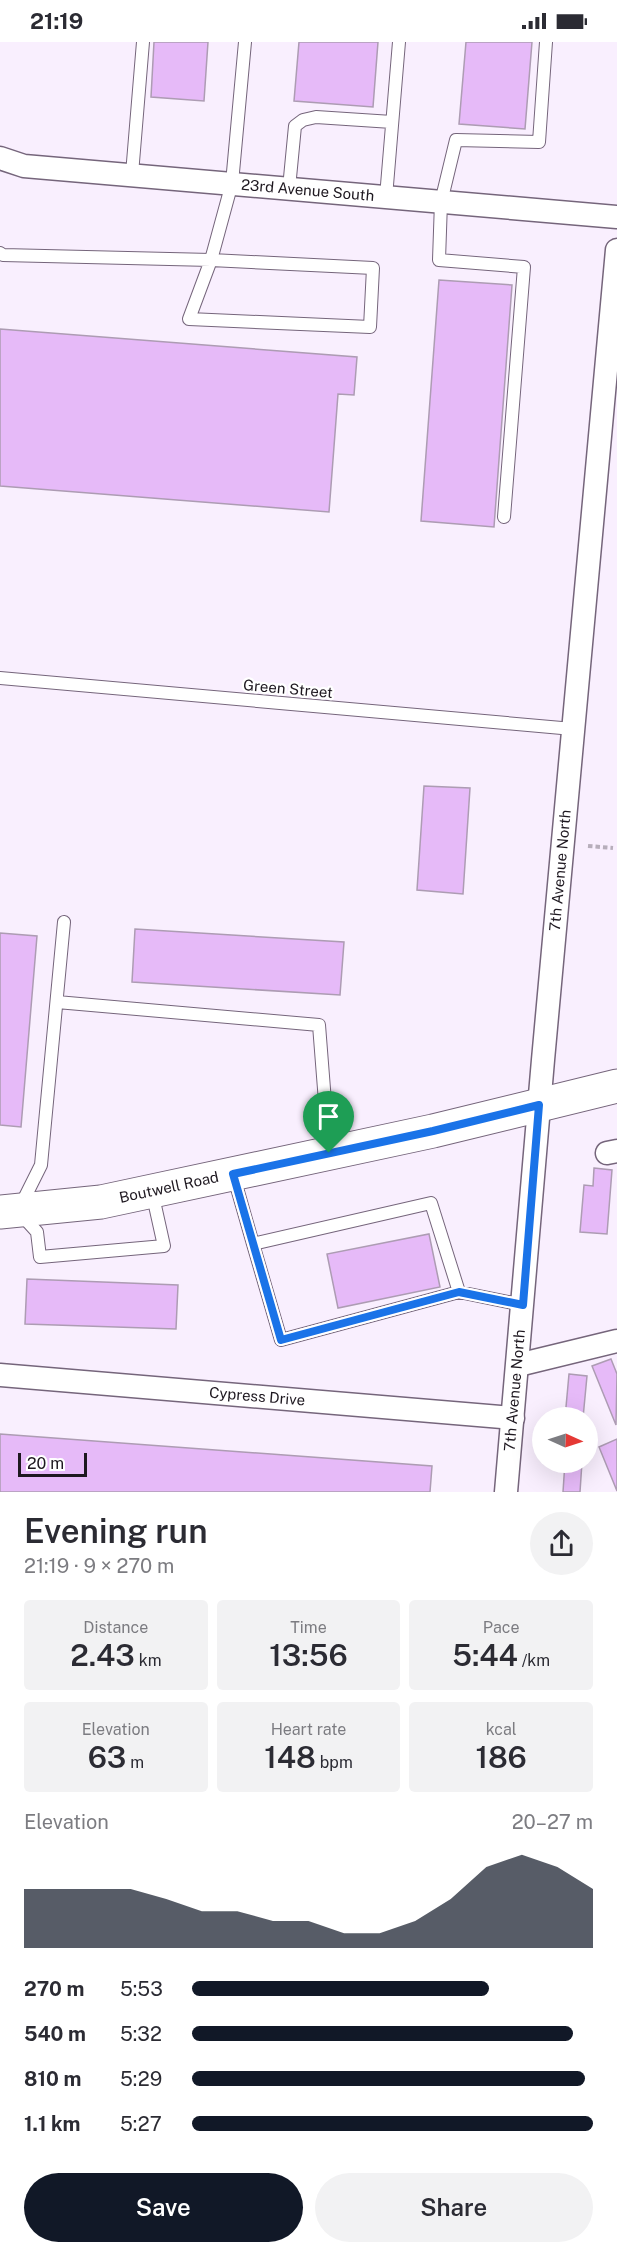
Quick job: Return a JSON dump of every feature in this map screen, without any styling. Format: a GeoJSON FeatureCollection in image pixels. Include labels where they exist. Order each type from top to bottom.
{"type":"FeatureCollection","features":[{"type":"Feature","properties":{"kind":"street","name":"23rd Avenue South"},"geometry":{"type":"LineString","coordinates":[[0,158],[24,166],[617,217]]}},
{"type":"Feature","properties":{"kind":"street","name":"7th Avenue North"},"geometry":{"type":"LineString","coordinates":[[506,1492],[617,249]]}},
{"type":"Feature","properties":{"kind":"street","name":"Boutwell Road"},"geometry":{"type":"LineString","coordinates":[[9,1212],[101,1202],[329,1153],[617,1086]]}},
{"type":"Feature","properties":{"kind":"street"},"geometry":{"type":"LineString","coordinates":[[518,1365],[617,1341]]}},
{"type":"Feature","properties":{"kind":"street","name":"Cypress Drive"},"geometry":{"type":"LineString","coordinates":[[0,1375],[513,1418]]}},
{"type":"Feature","properties":{"kind":"lane"},"geometry":{"type":"LineString","coordinates":[[132,174],[143,42]]}},
{"type":"Feature","properties":{"kind":"lane"},"geometry":{"type":"LineString","coordinates":[[0,253],[3,255],[211,260],[373,268],[370,327],[189,319],[211,260],[232,183],[245,42]]}},
{"type":"Feature","properties":{"kind":"lane"},"geometry":{"type":"LineString","coordinates":[[386,197],[399,42]]}},
{"type":"Feature","properties":{"kind":"lane"},"geometry":{"type":"LineString","coordinates":[[504,517],[524,267],[439,260],[441,202],[456,140],[539,142],[546,42]]}},
{"type":"Feature","properties":{"kind":"lane"},"geometry":{"type":"LineString","coordinates":[[289,188],[295,126],[303,120],[316,117],[392,122]]}},
{"type":"Feature","properties":{"kind":"lane","name":"Green Street"},"geometry":{"type":"LineString","coordinates":[[0,678],[573,729]]}},
{"type":"Feature","properties":{"kind":"lane"},"geometry":{"type":"LineString","coordinates":[[64,922],[41,1165],[9,1212],[37,1232],[40,1257],[164,1246],[152,1191]]}},
{"type":"Feature","properties":{"kind":"lane"},"geometry":{"type":"LineString","coordinates":[[57,1002],[320,1025],[329,1153]]}},
{"type":"Feature","properties":{"kind":"lane"},"geometry":{"type":"LineString","coordinates":[[233,1174],[281,1340],[459,1292],[523,1305]]}},
{"type":"Feature","properties":{"kind":"lane"},"geometry":{"type":"LineString","coordinates":[[253,1245],[431,1203],[459,1292]]}},
{"type":"Feature","properties":{"kind":"path"},"geometry":{"type":"LineString","coordinates":[[588,846],[613,848]]}},
{"type":"Feature","properties":{"kind":"building"},"geometry":{"type":"Polygon","coordinates":[[[154,42],[208,42],[204,101],[151,97],[154,42]]]}},
{"type":"Feature","properties":{"kind":"building"},"geometry":{"type":"Polygon","coordinates":[[[299,42],[378,42],[373,107],[294,101],[299,42]]]}},
{"type":"Feature","properties":{"kind":"building"},"geometry":{"type":"Polygon","coordinates":[[[466,42],[532,42],[525,129],[459,124],[466,42]]]}},
{"type":"Feature","properties":{"kind":"building"},"geometry":{"type":"Polygon","coordinates":[[[439,280],[512,285],[494,527],[421,521],[439,280]]]}},
{"type":"Feature","properties":{"kind":"building"},"geometry":{"type":"Polygon","coordinates":[[[0,329],[357,357],[354,395],[338,394],[329,512],[0,486],[0,329]]]}},
{"type":"Feature","properties":{"kind":"building"},"geometry":{"type":"Polygon","coordinates":[[[424,786],[470,788],[463,894],[417,890],[424,786]]]}},
{"type":"Feature","properties":{"kind":"building"},"geometry":{"type":"Polygon","coordinates":[[[135,929],[344,942],[340,995],[132,982],[135,929]]]}},
{"type":"Feature","properties":{"kind":"building"},"geometry":{"type":"Polygon","coordinates":[[[0,933],[37,936],[21,1127],[0,1125],[0,933]]]}},
{"type":"Feature","properties":{"kind":"building"},"geometry":{"type":"Polygon","coordinates":[[[594,1168],[612,1170],[607,1234],[580,1232],[584,1185],[593,1186],[594,1168]]]}},
{"type":"Feature","properties":{"kind":"building"},"geometry":{"type":"Polygon","coordinates":[[[429,1234],[440,1287],[338,1308],[327,1254],[429,1234]]]}},
{"type":"Feature","properties":{"kind":"building"},"geometry":{"type":"Polygon","coordinates":[[[27,1279],[178,1285],[176,1329],[25,1324],[27,1279]]]}},
{"type":"Feature","properties":{"kind":"building"},"geometry":{"type":"Polygon","coordinates":[[[611,1359],[617,1374],[616,1425],[592,1366],[611,1359]]]}},
{"type":"Feature","properties":{"kind":"building"},"geometry":{"type":"Polygon","coordinates":[[[569,1374],[587,1376],[584,1407],[566,1407],[569,1374]]]}},
{"type":"Feature","properties":{"kind":"building"},"geometry":{"type":"Polygon","coordinates":[[[0,1434],[432,1466],[430,1492],[0,1492],[0,1434]]]}},
{"type":"Feature","properties":{"kind":"building"},"geometry":{"type":"Polygon","coordinates":[[[617,1439],[617,1491],[599,1447],[617,1439]]]}},
{"type":"Feature","properties":{"kind":"building"},"geometry":{"type":"Polygon","coordinates":[[[564,1473],[581,1473],[580,1492],[563,1492],[564,1473]]]}},
{"type":"Feature","properties":{"kind":"route"},"geometry":{"type":"LineString","coordinates":[[539,1105],[523,1305],[459,1292],[281,1340],[233,1174],[329,1153],[539,1105]]}}]}
